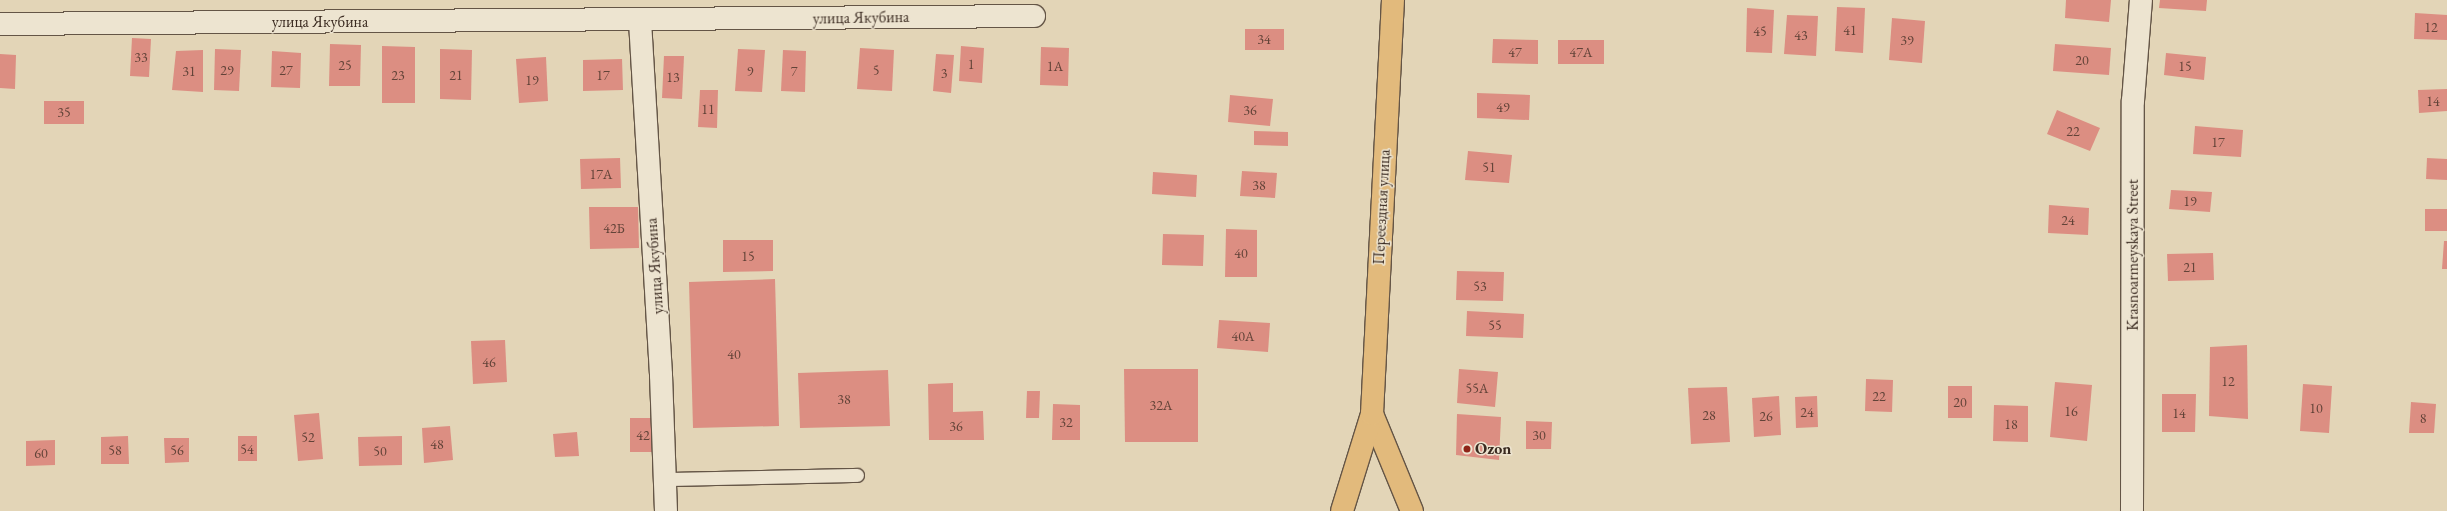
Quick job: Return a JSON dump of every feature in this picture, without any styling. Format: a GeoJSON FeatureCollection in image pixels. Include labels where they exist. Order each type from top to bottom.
{"type":"FeatureCollection","features":[{"type":"Feature","properties":{"kind":"main road","name":"Переездная улица"},"geometry":{"type":"LineString","coordinates":[[1342,511],[1372,414],[1393,0]]}},
{"type":"Feature","properties":{"kind":"main road","name":"Переездная улица"},"geometry":{"type":"LineString","coordinates":[[1372,414],[1412,511]]}},
{"type":"Feature","properties":{"kind":"street","name":"Krasnoarmeyskaya Street"},"geometry":{"type":"LineString","coordinates":[[2132,511],[2133,101],[2140,0]]}},
{"type":"Feature","properties":{"kind":"street","name":"улица Якубина"},"geometry":{"type":"LineString","coordinates":[[0,24],[640,21],[1034,16]]}},
{"type":"Feature","properties":{"kind":"street","name":"улица Якубина"},"geometry":{"type":"LineString","coordinates":[[640,21],[662,375],[666,511]]}},
{"type":"Feature","properties":{"kind":"lane"},"geometry":{"type":"LineString","coordinates":[[665,479],[857,475]]}},
{"type":"Feature","properties":{"kind":"building"},"geometry":{"type":"Polygon","coordinates":[[[2066,0],[2111,0],[2109,22],[2065,18],[2066,0]]]}},
{"type":"Feature","properties":{"kind":"building"},"geometry":{"type":"Polygon","coordinates":[[[2160,0],[2207,0],[2206,11],[2159,8],[2160,0]]]}},
{"type":"Feature","properties":{"kind":"building"},"geometry":{"type":"Polygon","coordinates":[[[1837,7],[1865,8],[1863,53],[1835,51],[1837,7]]]}},
{"type":"Feature","properties":{"kind":"building"},"geometry":{"type":"Polygon","coordinates":[[[1747,8],[1774,10],[1772,53],[1746,52],[1747,8]]]}},
{"type":"Feature","properties":{"kind":"building"},"geometry":{"type":"Polygon","coordinates":[[[2415,13],[2447,15],[2447,40],[2414,39],[2415,13]]]}},
{"type":"Feature","properties":{"kind":"building"},"geometry":{"type":"Polygon","coordinates":[[[1787,15],[1818,16],[1816,56],[1784,54],[1787,15]]]}},
{"type":"Feature","properties":{"kind":"building"},"geometry":{"type":"Polygon","coordinates":[[[1892,18],[1925,21],[1922,63],[1889,60],[1892,18]]]}},
{"type":"Feature","properties":{"kind":"building"},"geometry":{"type":"Polygon","coordinates":[[[1245,29],[1284,29],[1284,50],[1245,50],[1245,29]]]}},
{"type":"Feature","properties":{"kind":"building"},"geometry":{"type":"Polygon","coordinates":[[[132,38],[151,39],[149,77],[130,76],[132,38]]]}},
{"type":"Feature","properties":{"kind":"building"},"geometry":{"type":"Polygon","coordinates":[[[1493,39],[1538,40],[1538,64],[1492,63],[1493,39]]]}},
{"type":"Feature","properties":{"kind":"building"},"geometry":{"type":"Polygon","coordinates":[[[1558,40],[1604,40],[1604,64],[1558,64],[1558,40]]]}},
{"type":"Feature","properties":{"kind":"building"},"geometry":{"type":"Polygon","coordinates":[[[330,44],[361,45],[360,86],[329,86],[330,44]]]}},
{"type":"Feature","properties":{"kind":"building"},"geometry":{"type":"Polygon","coordinates":[[[2055,44],[2111,48],[2109,75],[2053,71],[2055,44]]]}},
{"type":"Feature","properties":{"kind":"building"},"geometry":{"type":"Polygon","coordinates":[[[382,46],[415,47],[415,103],[382,103],[382,46]]]}},
{"type":"Feature","properties":{"kind":"building"},"geometry":{"type":"Polygon","coordinates":[[[961,46],[984,48],[982,83],[959,81],[961,46]]]}},
{"type":"Feature","properties":{"kind":"building"},"geometry":{"type":"Polygon","coordinates":[[[1041,47],[1069,48],[1068,86],[1040,85],[1041,47]]]}},
{"type":"Feature","properties":{"kind":"building"},"geometry":{"type":"Polygon","coordinates":[[[860,48],[894,50],[892,91],[857,89],[860,48]]]}},
{"type":"Feature","properties":{"kind":"building"},"geometry":{"type":"Polygon","coordinates":[[[215,49],[241,50],[239,91],[214,90],[215,49]]]}},
{"type":"Feature","properties":{"kind":"building"},"geometry":{"type":"Polygon","coordinates":[[[440,49],[472,50],[471,100],[440,99],[440,49]]]}},
{"type":"Feature","properties":{"kind":"building"},"geometry":{"type":"Polygon","coordinates":[[[738,49],[765,50],[762,92],[735,91],[738,49]]]}},
{"type":"Feature","properties":{"kind":"building"},"geometry":{"type":"Polygon","coordinates":[[[203,50],[203,92],[172,90],[176,51],[203,50]]]}},
{"type":"Feature","properties":{"kind":"building"},"geometry":{"type":"Polygon","coordinates":[[[783,50],[806,51],[805,92],[781,91],[783,50]]]}},
{"type":"Feature","properties":{"kind":"building"},"geometry":{"type":"Polygon","coordinates":[[[272,51],[301,53],[300,88],[271,87],[272,51]]]}},
{"type":"Feature","properties":{"kind":"building"},"geometry":{"type":"Polygon","coordinates":[[[2166,53],[2206,57],[2204,80],[2164,75],[2166,53]]]}},
{"type":"Feature","properties":{"kind":"building"},"geometry":{"type":"Polygon","coordinates":[[[0,54],[16,55],[15,89],[0,88],[0,54]]]}},
{"type":"Feature","properties":{"kind":"building"},"geometry":{"type":"Polygon","coordinates":[[[936,54],[954,55],[951,93],[933,91],[936,54]]]}},
{"type":"Feature","properties":{"kind":"building"},"geometry":{"type":"Polygon","coordinates":[[[664,56],[684,56],[682,99],[662,98],[664,56]]]}},
{"type":"Feature","properties":{"kind":"building"},"geometry":{"type":"Polygon","coordinates":[[[546,57],[548,101],[519,103],[516,59],[546,57]]]}},
{"type":"Feature","properties":{"kind":"building"},"geometry":{"type":"Polygon","coordinates":[[[622,59],[623,90],[583,91],[583,60],[622,59]]]}},
{"type":"Feature","properties":{"kind":"building"},"geometry":{"type":"Polygon","coordinates":[[[2447,89],[2447,111],[2419,113],[2418,90],[2447,89]]]}},
{"type":"Feature","properties":{"kind":"building"},"geometry":{"type":"Polygon","coordinates":[[[700,90],[718,90],[717,128],[698,127],[700,90]]]}},
{"type":"Feature","properties":{"kind":"building"},"geometry":{"type":"Polygon","coordinates":[[[1477,93],[1530,95],[1529,120],[1477,118],[1477,93]]]}},
{"type":"Feature","properties":{"kind":"building"},"geometry":{"type":"Polygon","coordinates":[[[1230,95],[1273,99],[1270,126],[1228,122],[1230,95]]]}},
{"type":"Feature","properties":{"kind":"building"},"geometry":{"type":"Polygon","coordinates":[[[44,101],[84,101],[84,124],[44,124],[44,101]]]}},
{"type":"Feature","properties":{"kind":"building"},"geometry":{"type":"Polygon","coordinates":[[[2057,110],[2100,128],[2090,151],[2047,134],[2057,110]]]}},
{"type":"Feature","properties":{"kind":"building"},"geometry":{"type":"Polygon","coordinates":[[[2195,126],[2243,130],[2241,157],[2193,154],[2195,126]]]}},
{"type":"Feature","properties":{"kind":"building"},"geometry":{"type":"Polygon","coordinates":[[[1254,131],[1288,132],[1288,146],[1254,145],[1254,131]]]}},
{"type":"Feature","properties":{"kind":"building"},"geometry":{"type":"Polygon","coordinates":[[[1468,151],[1512,155],[1509,183],[1465,180],[1468,151]]]}},
{"type":"Feature","properties":{"kind":"building"},"geometry":{"type":"Polygon","coordinates":[[[620,158],[621,188],[581,189],[580,159],[620,158]]]}},
{"type":"Feature","properties":{"kind":"building"},"geometry":{"type":"Polygon","coordinates":[[[2427,158],[2447,159],[2447,180],[2426,179],[2427,158]]]}},
{"type":"Feature","properties":{"kind":"building"},"geometry":{"type":"Polygon","coordinates":[[[1242,171],[1277,173],[1275,198],[1240,196],[1242,171]]]}},
{"type":"Feature","properties":{"kind":"building"},"geometry":{"type":"Polygon","coordinates":[[[1153,172],[1197,175],[1196,197],[1152,194],[1153,172]]]}},
{"type":"Feature","properties":{"kind":"building"},"geometry":{"type":"Polygon","coordinates":[[[2171,190],[2212,192],[2210,212],[2169,209],[2171,190]]]}},
{"type":"Feature","properties":{"kind":"building"},"geometry":{"type":"Polygon","coordinates":[[[2049,205],[2089,208],[2088,235],[2048,233],[2049,205]]]}},
{"type":"Feature","properties":{"kind":"building"},"geometry":{"type":"Polygon","coordinates":[[[589,207],[638,207],[639,248],[590,249],[589,207]]]}},
{"type":"Feature","properties":{"kind":"building"},"geometry":{"type":"Polygon","coordinates":[[[2425,209],[2447,209],[2447,231],[2425,231],[2425,209]]]}},
{"type":"Feature","properties":{"kind":"building"},"geometry":{"type":"Polygon","coordinates":[[[1226,229],[1257,230],[1257,277],[1225,277],[1226,229]]]}},
{"type":"Feature","properties":{"kind":"building"},"geometry":{"type":"Polygon","coordinates":[[[1163,234],[1204,235],[1203,266],[1162,265],[1163,234]]]}},
{"type":"Feature","properties":{"kind":"building"},"geometry":{"type":"Polygon","coordinates":[[[723,240],[773,240],[773,271],[723,272],[723,240]]]}},
{"type":"Feature","properties":{"kind":"building"},"geometry":{"type":"Polygon","coordinates":[[[2444,241],[2447,241],[2447,269],[2442,269],[2444,241]]]}},
{"type":"Feature","properties":{"kind":"building"},"geometry":{"type":"Polygon","coordinates":[[[2213,253],[2214,280],[2168,281],[2167,254],[2213,253]]]}},
{"type":"Feature","properties":{"kind":"building"},"geometry":{"type":"Polygon","coordinates":[[[1457,271],[1504,272],[1503,301],[1456,300],[1457,271]]]}},
{"type":"Feature","properties":{"kind":"building"},"geometry":{"type":"Polygon","coordinates":[[[775,279],[779,426],[693,428],[689,282],[775,279]]]}},
{"type":"Feature","properties":{"kind":"building"},"geometry":{"type":"Polygon","coordinates":[[[1467,311],[1524,314],[1523,338],[1466,336],[1467,311]]]}},
{"type":"Feature","properties":{"kind":"building"},"geometry":{"type":"Polygon","coordinates":[[[1219,320],[1270,323],[1268,352],[1217,348],[1219,320]]]}},
{"type":"Feature","properties":{"kind":"building"},"geometry":{"type":"Polygon","coordinates":[[[505,340],[507,382],[473,384],[471,341],[505,340]]]}},
{"type":"Feature","properties":{"kind":"building"},"geometry":{"type":"Polygon","coordinates":[[[2247,345],[2248,419],[2209,416],[2210,347],[2247,345]]]}},
{"type":"Feature","properties":{"kind":"building"},"geometry":{"type":"Polygon","coordinates":[[[1124,369],[1198,369],[1198,442],[1125,442],[1124,369]]]}},
{"type":"Feature","properties":{"kind":"building"},"geometry":{"type":"Polygon","coordinates":[[[1459,369],[1498,372],[1495,407],[1457,403],[1459,369]]]}},
{"type":"Feature","properties":{"kind":"building"},"geometry":{"type":"Polygon","coordinates":[[[888,370],[890,426],[800,428],[798,373],[888,370]]]}},
{"type":"Feature","properties":{"kind":"building"},"geometry":{"type":"Polygon","coordinates":[[[1866,379],[1893,380],[1892,412],[1865,411],[1866,379]]]}},
{"type":"Feature","properties":{"kind":"building"},"geometry":{"type":"Polygon","coordinates":[[[2055,382],[2092,385],[2087,441],[2050,437],[2055,382]]]}},
{"type":"Feature","properties":{"kind":"building"},"geometry":{"type":"Polygon","coordinates":[[[953,383],[953,412],[983,411],[984,440],[929,440],[928,384],[953,383]]]}},
{"type":"Feature","properties":{"kind":"building"},"geometry":{"type":"Polygon","coordinates":[[[2303,384],[2332,386],[2329,433],[2300,431],[2303,384]]]}},
{"type":"Feature","properties":{"kind":"building"},"geometry":{"type":"Polygon","coordinates":[[[1948,386],[1972,386],[1972,418],[1948,418],[1948,386]]]}},
{"type":"Feature","properties":{"kind":"building"},"geometry":{"type":"Polygon","coordinates":[[[1727,387],[1730,442],[1691,444],[1688,388],[1727,387]]]}},
{"type":"Feature","properties":{"kind":"building"},"geometry":{"type":"Polygon","coordinates":[[[1027,391],[1040,391],[1039,418],[1026,418],[1027,391]]]}},
{"type":"Feature","properties":{"kind":"building"},"geometry":{"type":"Polygon","coordinates":[[[2162,394],[2196,394],[2195,432],[2162,432],[2162,394]]]}},
{"type":"Feature","properties":{"kind":"building"},"geometry":{"type":"Polygon","coordinates":[[[1779,396],[1781,435],[1754,437],[1752,398],[1779,396]]]}},
{"type":"Feature","properties":{"kind":"building"},"geometry":{"type":"Polygon","coordinates":[[[1817,396],[1818,427],[1796,428],[1795,397],[1817,396]]]}},
{"type":"Feature","properties":{"kind":"building"},"geometry":{"type":"Polygon","coordinates":[[[2411,402],[2436,404],[2434,433],[2409,433],[2411,402]]]}},
{"type":"Feature","properties":{"kind":"building"},"geometry":{"type":"Polygon","coordinates":[[[1053,404],[1080,405],[1080,440],[1052,440],[1053,404]]]}},
{"type":"Feature","properties":{"kind":"building"},"geometry":{"type":"Polygon","coordinates":[[[1994,405],[2028,406],[2028,442],[1993,441],[1994,405]]]}},
{"type":"Feature","properties":{"kind":"building"},"geometry":{"type":"Polygon","coordinates":[[[319,413],[323,459],[298,461],[294,415],[319,413]]]}},
{"type":"Feature","properties":{"kind":"building"},"geometry":{"type":"Polygon","coordinates":[[[1457,414],[1501,417],[1499,460],[1456,455],[1457,414]]]}},
{"type":"Feature","properties":{"kind":"building"},"geometry":{"type":"Polygon","coordinates":[[[630,418],[657,418],[657,452],[630,452],[630,418]]]}},
{"type":"Feature","properties":{"kind":"building"},"geometry":{"type":"Polygon","coordinates":[[[1526,421],[1552,422],[1551,449],[1526,449],[1526,421]]]}},
{"type":"Feature","properties":{"kind":"building"},"geometry":{"type":"Polygon","coordinates":[[[450,426],[453,460],[424,463],[422,428],[450,426]]]}},
{"type":"Feature","properties":{"kind":"building"},"geometry":{"type":"Polygon","coordinates":[[[577,432],[579,456],[555,457],[553,434],[577,432]]]}},
{"type":"Feature","properties":{"kind":"building"},"geometry":{"type":"Polygon","coordinates":[[[128,436],[129,464],[101,464],[101,437],[128,436]]]}},
{"type":"Feature","properties":{"kind":"building"},"geometry":{"type":"Polygon","coordinates":[[[238,436],[257,436],[257,461],[238,461],[238,436]]]}},
{"type":"Feature","properties":{"kind":"building"},"geometry":{"type":"Polygon","coordinates":[[[402,436],[402,465],[359,466],[358,437],[402,436]]]}},
{"type":"Feature","properties":{"kind":"building"},"geometry":{"type":"Polygon","coordinates":[[[164,438],[189,438],[189,462],[165,463],[164,438]]]}},
{"type":"Feature","properties":{"kind":"building"},"geometry":{"type":"Polygon","coordinates":[[[55,440],[55,465],[26,466],[26,441],[55,440]]]}},
{"type":"Feature","properties":{"kind":"place","name":"Ozon"},"geometry":{"type":"Point","coordinates":[1467,449]}}]}
